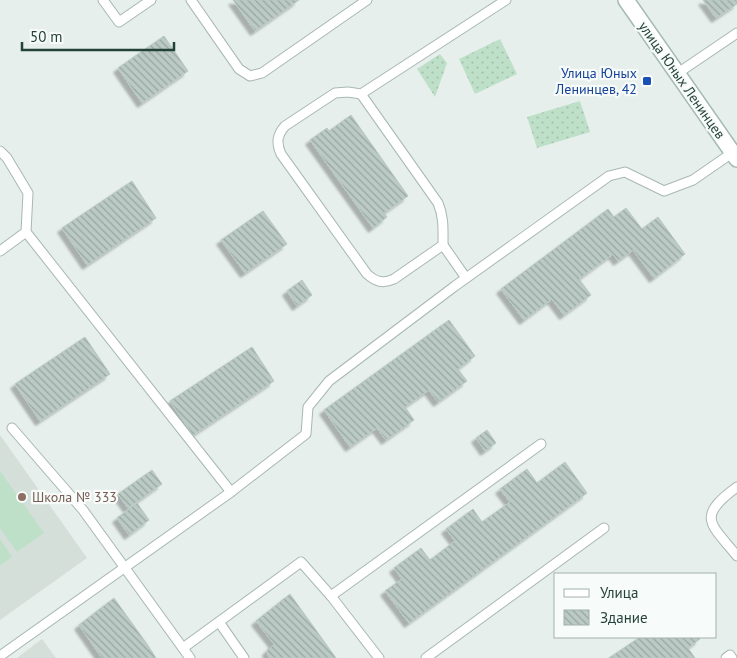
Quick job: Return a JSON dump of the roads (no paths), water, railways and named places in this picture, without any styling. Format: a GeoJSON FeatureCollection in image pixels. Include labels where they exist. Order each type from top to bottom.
{"type":"FeatureCollection","features":[{"type":"Feature","properties":{"kind":"main road","name":"улица Юных Ленинцев"},"geometry":{"type":"LineString","coordinates":[[626,0],[735,156]]}},
{"type":"Feature","properties":{"kind":"lane"},"geometry":{"type":"LineString","coordinates":[[103,0],[119,22],[151,0]]}},
{"type":"Feature","properties":{"kind":"lane"},"geometry":{"type":"LineString","coordinates":[[191,0],[239,69],[250,76],[262,73],[367,0]]}},
{"type":"Feature","properties":{"kind":"lane"},"geometry":{"type":"LineString","coordinates":[[443,245],[394,279],[380,282],[372,279],[281,154],[277,139],[285,126],[335,93],[361,94],[506,0]]}},
{"type":"Feature","properties":{"kind":"lane"},"geometry":{"type":"LineString","coordinates":[[678,73],[737,33]]}},
{"type":"Feature","properties":{"kind":"lane"},"geometry":{"type":"LineString","coordinates":[[361,94],[438,203],[444,223],[443,245],[466,278]]}},
{"type":"Feature","properties":{"kind":"lane"},"geometry":{"type":"LineString","coordinates":[[0,151],[7,158],[28,193],[26,232],[231,492]]}},
{"type":"Feature","properties":{"kind":"lane"},"geometry":{"type":"LineString","coordinates":[[0,656],[231,492],[306,434],[308,407],[329,381],[466,278],[609,176],[625,172],[664,190],[693,180],[735,156]]}},
{"type":"Feature","properties":{"kind":"lane"},"geometry":{"type":"LineString","coordinates":[[0,251],[26,232]]}},
{"type":"Feature","properties":{"kind":"lane"},"geometry":{"type":"LineString","coordinates":[[12,428],[83,510],[190,658]]}},
{"type":"Feature","properties":{"kind":"lane"},"geometry":{"type":"LineString","coordinates":[[331,596],[541,444]]}},
{"type":"Feature","properties":{"kind":"lane"},"geometry":{"type":"LineString","coordinates":[[737,487],[714,507],[710,517],[714,528],[737,556]]}},
{"type":"Feature","properties":{"kind":"lane"},"geometry":{"type":"LineString","coordinates":[[426,658],[604,528]]}},
{"type":"Feature","properties":{"kind":"lane"},"geometry":{"type":"LineString","coordinates":[[183,648],[301,562],[331,596],[379,658]]}},
{"type":"Feature","properties":{"kind":"lane"},"geometry":{"type":"LineString","coordinates":[[219,622],[244,658]]}},
{"type":"Feature","properties":{"kind":"lane"},"geometry":{"type":"LineString","coordinates":[[726,658],[730,655],[732,658]]}},
{"type":"Feature","properties":{"kind":"place","name":"Улица Юных Ленинцев, 42"},"geometry":{"type":"Point","coordinates":[647,81]}},
{"type":"Feature","properties":{"kind":"place","name":"Школа № 333"},"geometry":{"type":"Point","coordinates":[22,497]}}]}
